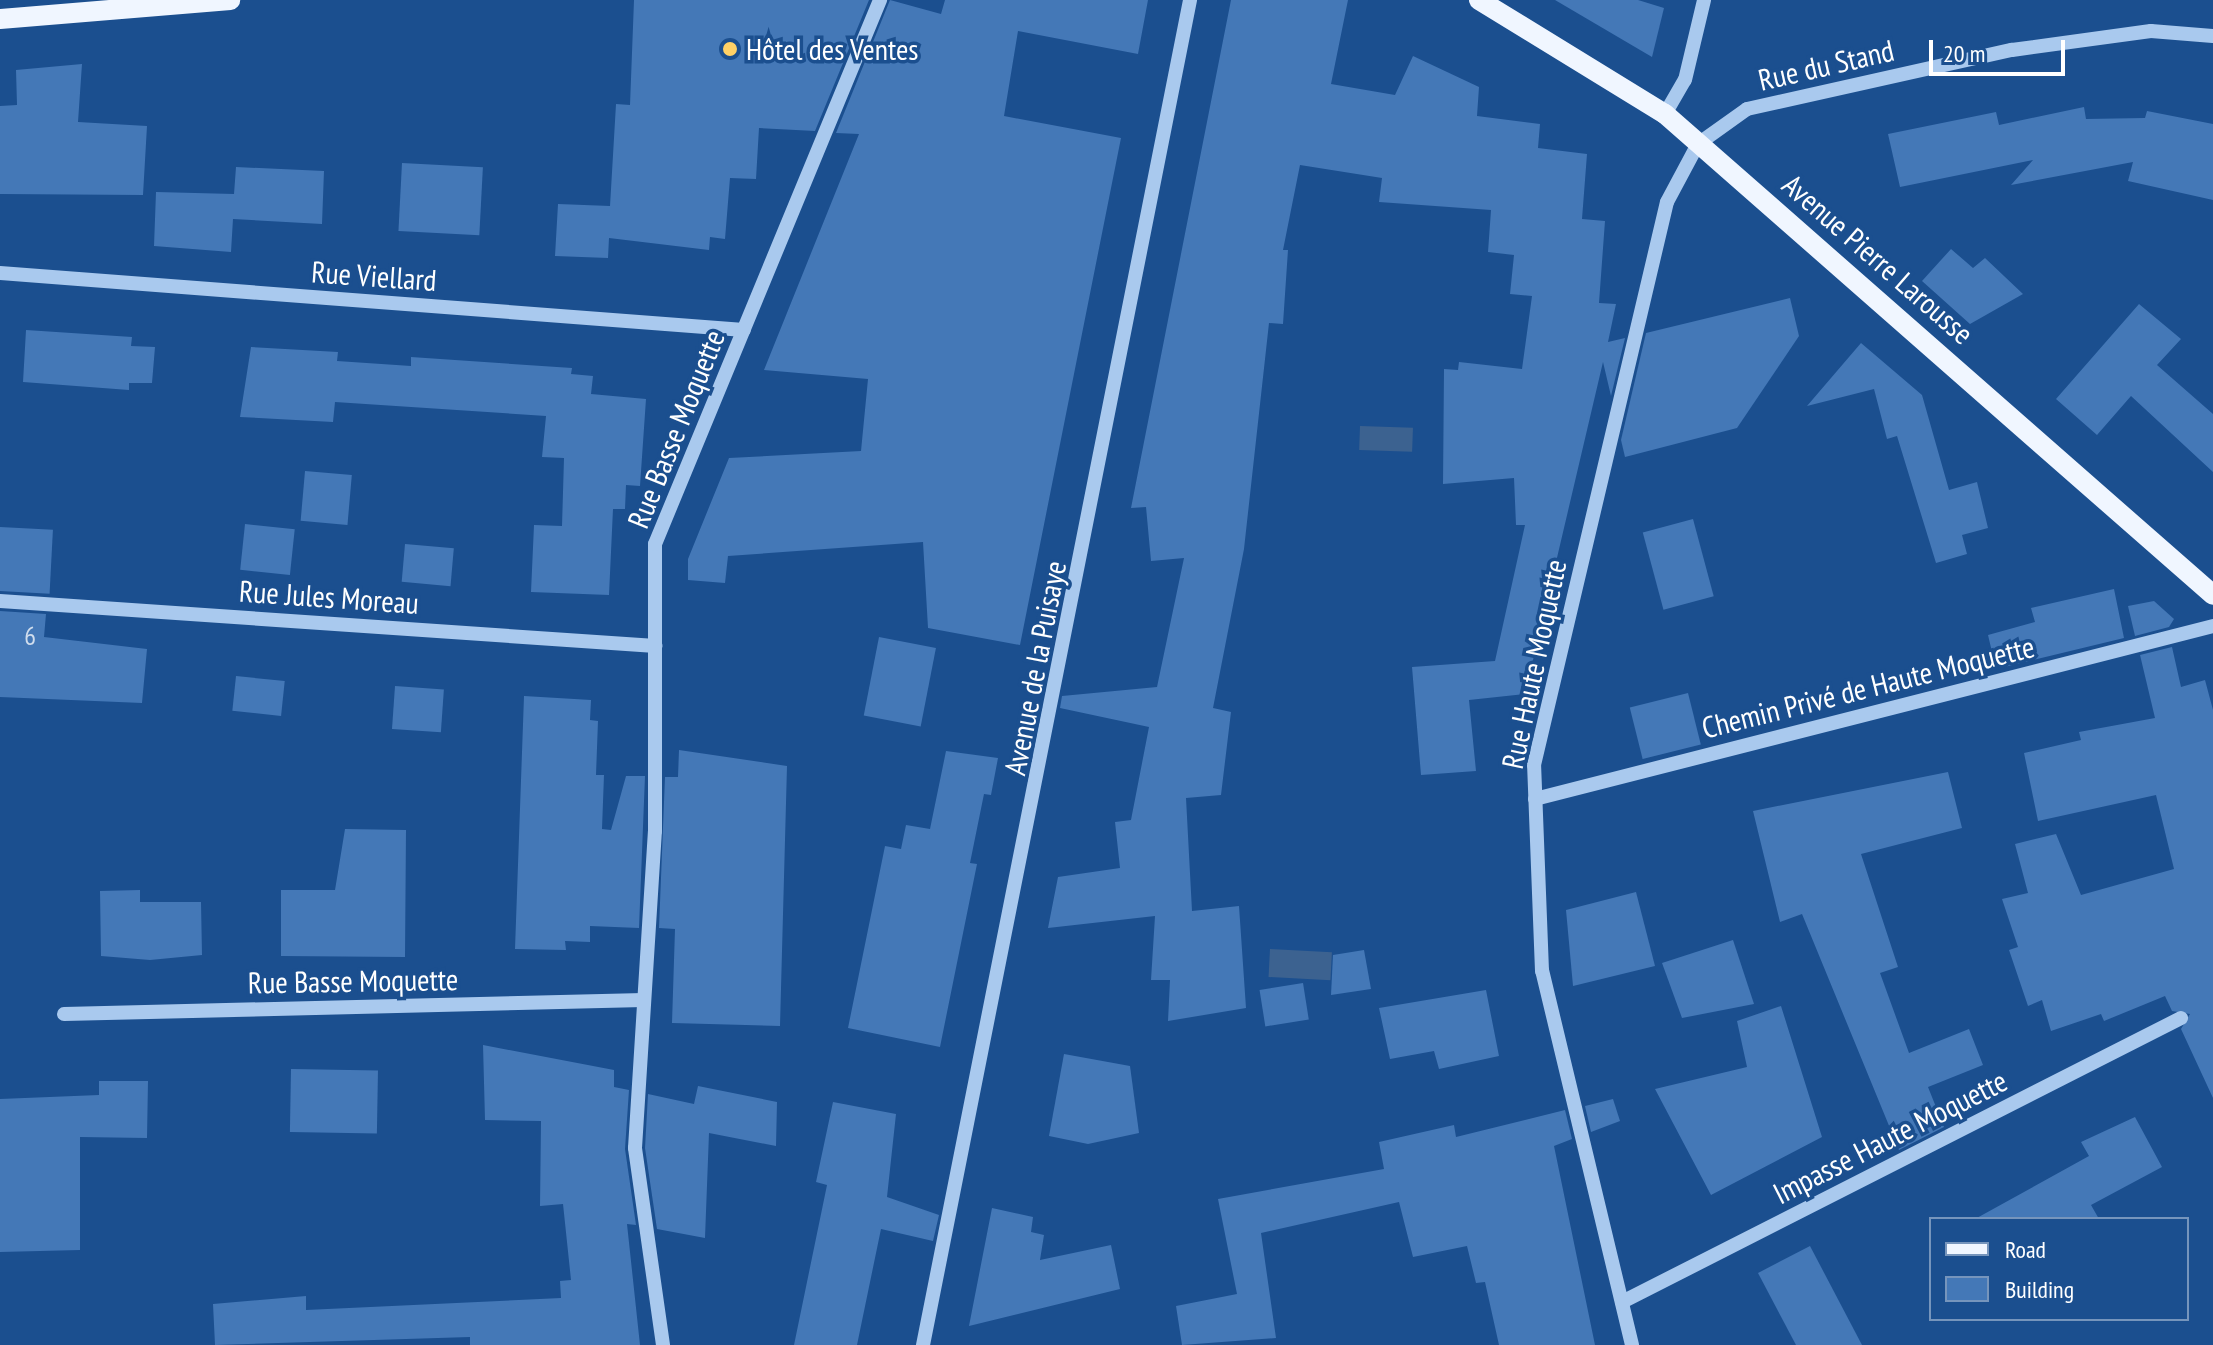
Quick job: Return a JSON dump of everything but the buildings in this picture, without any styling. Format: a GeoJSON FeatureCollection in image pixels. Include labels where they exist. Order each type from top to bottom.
{"type":"FeatureCollection","features":[{"type":"Feature","properties":{"kind":"main road"},"geometry":{"type":"LineString","coordinates":[[0,19],[230,0]]}},
{"type":"Feature","properties":{"kind":"main road","name":"Avenue Pierre Larousse"},"geometry":{"type":"LineString","coordinates":[[1479,0],[1665,114],[2213,595]]}},
{"type":"Feature","properties":{"kind":"street","name":"Rue Basse Moquette"},"geometry":{"type":"LineString","coordinates":[[663,1345],[635,1148],[655,831],[655,544],[880,0]]}},
{"type":"Feature","properties":{"kind":"street","name":"Avenue de la Puisaye"},"geometry":{"type":"LineString","coordinates":[[923,1345],[1055,705],[1190,0]]}},
{"type":"Feature","properties":{"kind":"street"},"geometry":{"type":"LineString","coordinates":[[1665,114],[1685,80],[1704,0]]}},
{"type":"Feature","properties":{"kind":"street","name":"Rue du Stand"},"geometry":{"type":"LineString","coordinates":[[1698,144],[1747,109],[2012,50],[2151,31],[2213,36]]}},
{"type":"Feature","properties":{"kind":"street","name":"Rue Haute Moquette"},"geometry":{"type":"LineString","coordinates":[[1632,1345],[1542,971],[1534,765],[1667,202],[1698,144]]}},
{"type":"Feature","properties":{"kind":"street","name":"Rue Viellard"},"geometry":{"type":"LineString","coordinates":[[0,273],[744,330]]}},
{"type":"Feature","properties":{"kind":"street","name":"Rue Jules Moreau"},"geometry":{"type":"LineString","coordinates":[[0,601],[655,646]]}},
{"type":"Feature","properties":{"kind":"street","name":"Chemin Privé de Haute Moquette"},"geometry":{"type":"LineString","coordinates":[[1535,799],[2213,626]]}},
{"type":"Feature","properties":{"kind":"street","name":"Rue Basse Moquette"},"geometry":{"type":"LineString","coordinates":[[64,1014],[644,1000]]}},
{"type":"Feature","properties":{"kind":"street","name":"Impasse Haute Moquette"},"geometry":{"type":"LineString","coordinates":[[1622,1302],[2181,1018]]}},
{"type":"Feature","properties":{"kind":"water"},"geometry":{"type":"Polygon","coordinates":[[[1360,426],[1413,428],[1412,452],[1359,450],[1360,426]]]}},
{"type":"Feature","properties":{"kind":"water"},"geometry":{"type":"Polygon","coordinates":[[[1270,949],[1332,952],[1330,980],[1269,977],[1270,949]]]}},
{"type":"Feature","properties":{"kind":"place","name":"Hôtel des Ventes"},"geometry":{"type":"Point","coordinates":[730,49]}}]}
